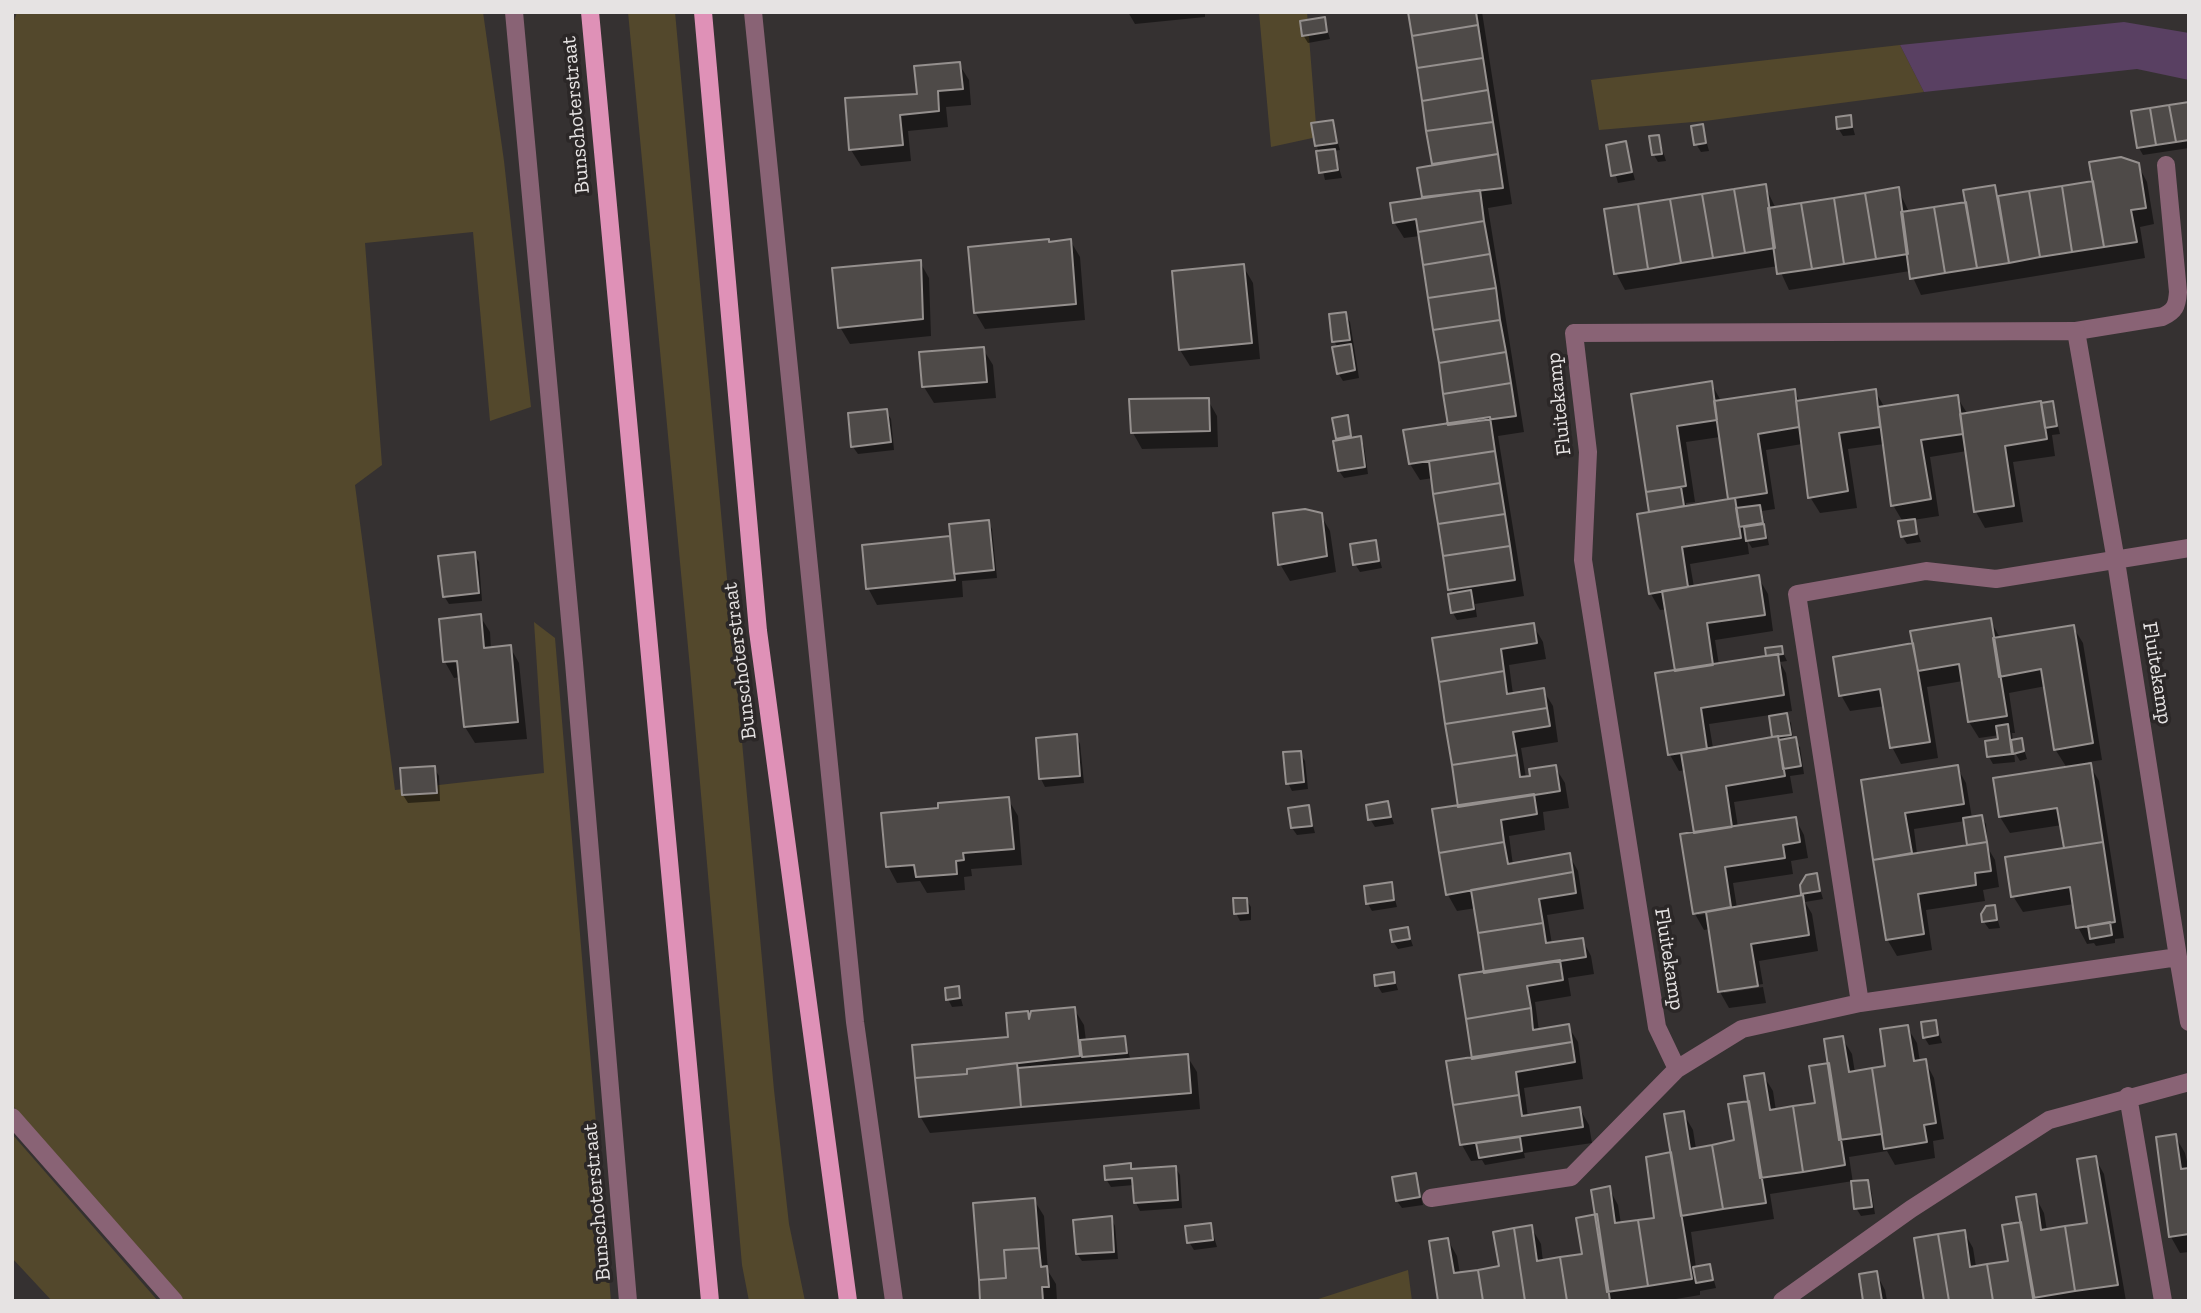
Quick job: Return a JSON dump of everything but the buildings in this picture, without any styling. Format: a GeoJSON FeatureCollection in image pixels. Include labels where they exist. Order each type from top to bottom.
{"type":"FeatureCollection","features":[{"type":"Feature","properties":{"kind":"main road","name":"Bunschoterstraat"},"geometry":{"type":"LineString","coordinates":[[590,12],[710,1301]]}},
{"type":"Feature","properties":{"kind":"main road","name":"Bunschoterstraat"},"geometry":{"type":"LineString","coordinates":[[703,12],[758,631],[848,1301]]}},
{"type":"Feature","properties":{"kind":"street","name":"Bunschoterstraat"},"geometry":{"type":"LineString","coordinates":[[514,12],[574,663],[628,1301]]}},
{"type":"Feature","properties":{"kind":"street"},"geometry":{"type":"LineString","coordinates":[[753,12],[855,1022],[894,1301]]}},
{"type":"Feature","properties":{"kind":"street"},"geometry":{"type":"LineString","coordinates":[[2076,331],[2162,317],[2173,312],[2177,305],[2166,166]]}},
{"type":"Feature","properties":{"kind":"street","name":"Fluitekamp"},"geometry":{"type":"LineString","coordinates":[[1677,1069],[1657,1027],[1583,560],[1588,452],[1574,333],[2076,331],[2116,561],[2189,1022]]}},
{"type":"Feature","properties":{"kind":"street"},"geometry":{"type":"LineString","coordinates":[[1860,1003],[1797,594],[1926,571],[1996,579],[2189,548]]}},
{"type":"Feature","properties":{"kind":"street"},"geometry":{"type":"LineString","coordinates":[[1431,1198],[1571,1177],[1677,1069],[1742,1029],[1860,1003],[2178,957]]}},
{"type":"Feature","properties":{"kind":"street"},"geometry":{"type":"LineString","coordinates":[[1782,1301],[1911,1209],[2049,1119],[2189,1082]]}},
{"type":"Feature","properties":{"kind":"street"},"geometry":{"type":"LineString","coordinates":[[2128,1096],[2163,1301]]}},
{"type":"Feature","properties":{"kind":"street"},"geometry":{"type":"LineString","coordinates":[[12,1117],[174,1301]]}},
{"type":"Feature","properties":{"kind":"shaded area"},"geometry":{"type":"Polygon","coordinates":[[[17,12],[483,12],[504,161],[531,407],[490,421],[473,232],[365,243],[382,465],[355,485],[395,790],[544,773],[534,622],[555,638],[611,1301],[184,1301],[12,1105],[12,27],[17,12]]]}},
{"type":"Feature","properties":{"kind":"shaded area"},"geometry":{"type":"Polygon","coordinates":[[[628,12],[675,12],[774,1090],[789,1224],[805,1301],[749,1301],[742,1265],[690,668],[628,12]]]}},
{"type":"Feature","properties":{"kind":"shaded area"},"geometry":{"type":"Polygon","coordinates":[[[1259,12],[1307,12],[1317,137],[1271,147],[1259,12]]]}},
{"type":"Feature","properties":{"kind":"shaded area"},"geometry":{"type":"Polygon","coordinates":[[[2124,22],[2189,33],[2189,80],[2137,69],[1924,92],[1900,45],[2124,22]]]}},
{"type":"Feature","properties":{"kind":"shaded area"},"geometry":{"type":"Polygon","coordinates":[[[1900,45],[1924,92],[1705,121],[1599,130],[1591,80],[1900,45]]]}},
{"type":"Feature","properties":{"kind":"shaded area"},"geometry":{"type":"Polygon","coordinates":[[[12,1134],[158,1301],[52,1301],[12,1258],[12,1134]]]}},
{"type":"Feature","properties":{"kind":"shaded area"},"geometry":{"type":"Polygon","coordinates":[[[1408,1270],[1412,1301],[1312,1301],[1408,1270]]]}}]}
